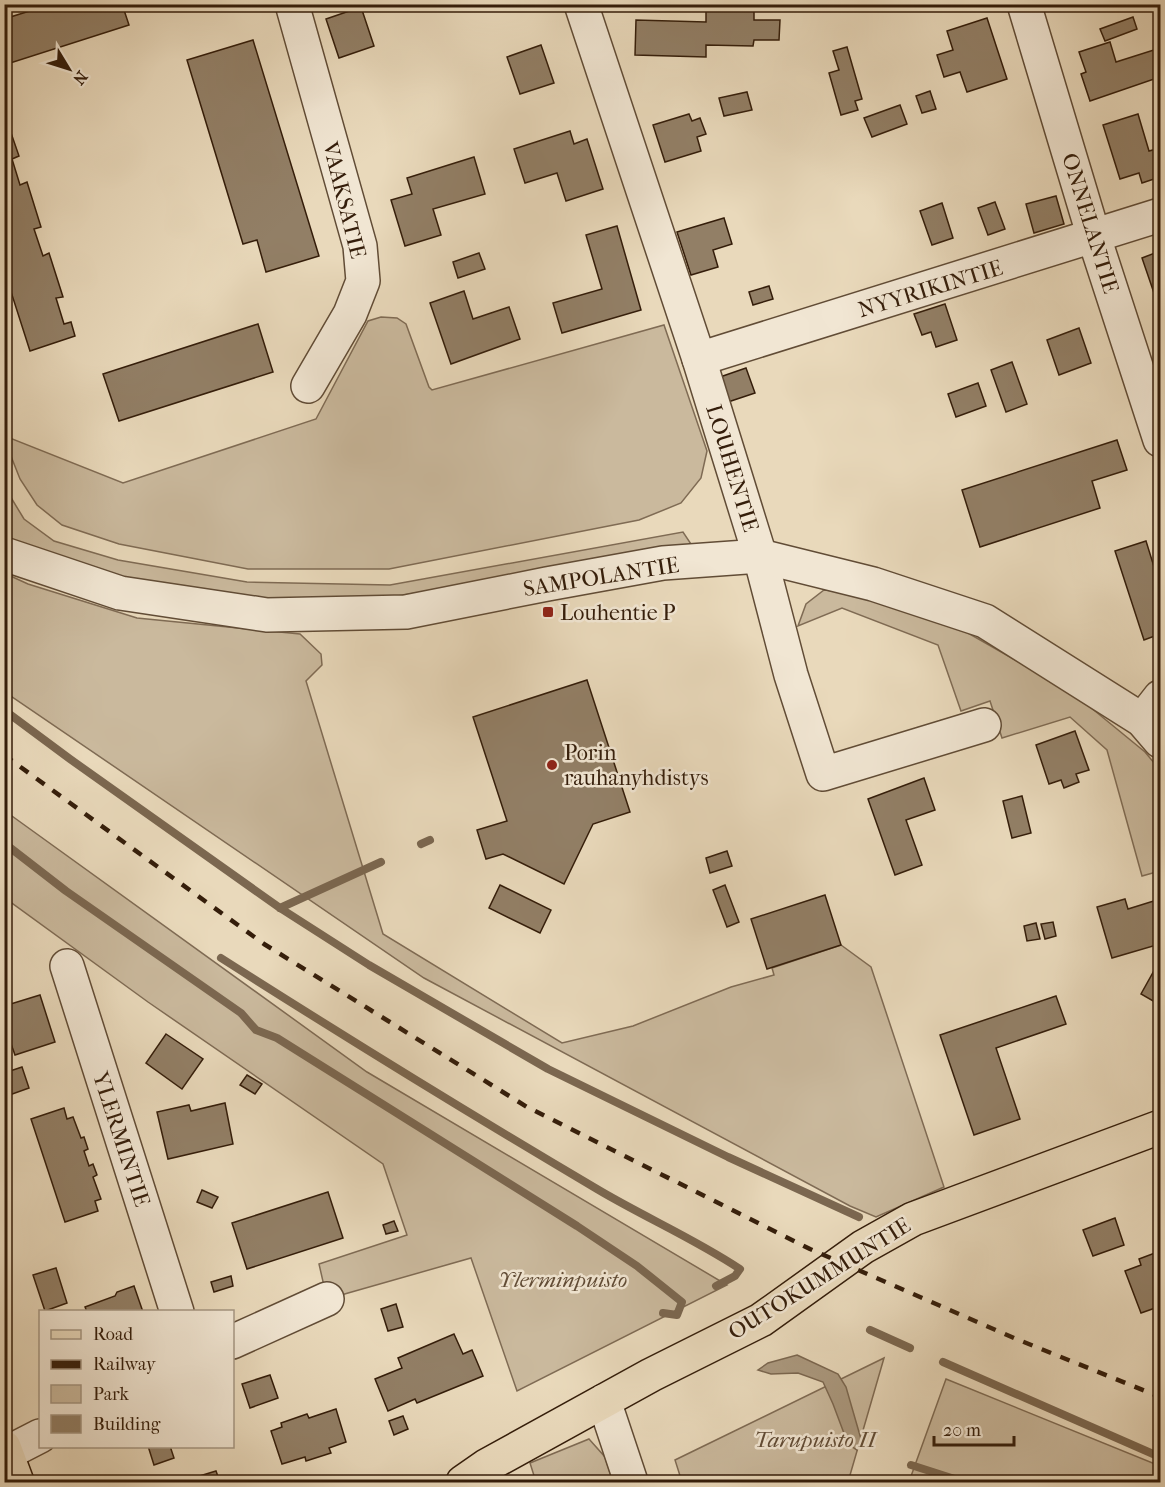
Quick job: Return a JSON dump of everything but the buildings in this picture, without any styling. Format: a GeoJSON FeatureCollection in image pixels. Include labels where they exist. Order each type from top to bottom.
{"type":"FeatureCollection","features":[{"type":"Feature","properties":{"kind":"main road","name":"OUTOKUMMUNTIE"},"geometry":{"type":"LineString","coordinates":[[463,1482],[486,1466],[651,1375],[760,1320],[863,1247],[913,1218],[1161,1127]]}},
{"type":"Feature","properties":{"kind":"street","name":"VAAKSATIE"},"geometry":{"type":"LineString","coordinates":[[292,4],[360,246],[363,281],[350,314],[308,386]]}},
{"type":"Feature","properties":{"kind":"street","name":"LOUHENTIE"},"geometry":{"type":"LineString","coordinates":[[581,4],[699,359],[760,556],[791,675],[824,774],[984,725]]}},
{"type":"Feature","properties":{"kind":"street","name":"ONNELANTIE"},"geometry":{"type":"LineString","coordinates":[[1024,4],[1094,237],[1161,440]]}},
{"type":"Feature","properties":{"kind":"street","name":"NYYRIKINTIE"},"geometry":{"type":"LineString","coordinates":[[699,359],[1161,215]]}},
{"type":"Feature","properties":{"kind":"street","name":"SAMPOLANTIE"},"geometry":{"type":"LineString","coordinates":[[4,554],[120,593],[267,615],[406,612],[663,563],[760,556],[873,584],[985,621],[1154,719]]}},
{"type":"Feature","properties":{"kind":"street","name":"YLERMINTIE"},"geometry":{"type":"LineString","coordinates":[[67,966],[177,1310]]}},
{"type":"Feature","properties":{"kind":"street"},"geometry":{"type":"LineString","coordinates":[[234,1341],[327,1299]]}},
{"type":"Feature","properties":{"kind":"street"},"geometry":{"type":"LineString","coordinates":[[604,1401],[631,1482]]}},
{"type":"Feature","properties":{"kind":"street"},"geometry":{"type":"LineString","coordinates":[[9,1461],[39,1437]]}},
{"type":"Feature","properties":{"kind":"green space"},"geometry":{"type":"Polygon","coordinates":[[[381,317],[397,318],[406,324],[432,390],[664,325],[707,451],[701,478],[681,503],[639,520],[389,569],[248,569],[119,544],[62,525],[37,505],[20,479],[5,441],[5,436],[123,483],[316,419],[368,321],[381,317]]]}},
{"type":"Feature","properties":{"kind":"green space"},"geometry":{"type":"Polygon","coordinates":[[[4,486],[24,519],[54,541],[118,560],[247,582],[390,585],[683,532],[691,544],[689,549],[379,599],[253,599],[118,578],[5,538],[4,486]]]}},
{"type":"Feature","properties":{"kind":"green space"},"geometry":{"type":"Polygon","coordinates":[[[4,573],[28,584],[137,618],[300,634],[321,654],[322,665],[306,681],[383,934],[562,1043],[633,1026],[731,987],[774,975],[772,968],[841,945],[871,967],[944,1187],[876,1217],[850,1206],[424,978],[5,692],[4,573]]]}},
{"type":"Feature","properties":{"kind":"green space"},"geometry":{"type":"Polygon","coordinates":[[[824,590],[851,592],[954,625],[1073,693],[1145,752],[1160,770],[1160,871],[1142,876],[1107,750],[1070,717],[1002,738],[990,701],[961,711],[938,645],[842,608],[798,626],[806,604],[824,590]]]}},
{"type":"Feature","properties":{"kind":"green space","name":"Ylerminpuisto"},"geometry":{"type":"Polygon","coordinates":[[[5,811],[367,1072],[727,1285],[517,1391],[471,1258],[327,1299],[319,1264],[407,1235],[383,1164],[148,1002],[5,898],[5,811]]]}},
{"type":"Feature","properties":{"kind":"green space","name":"Tarupuisto II"},"geometry":{"type":"Polygon","coordinates":[[[884,1358],[848,1482],[682,1482],[675,1460],[884,1358]]]}},
{"type":"Feature","properties":{"kind":"green space"},"geometry":{"type":"Polygon","coordinates":[[[946,1379],[1160,1466],[1160,1482],[921,1482],[910,1479],[946,1379]]]}},
{"type":"Feature","properties":{"kind":"green space"},"geometry":{"type":"Polygon","coordinates":[[[589,1439],[605,1457],[613,1482],[536,1482],[530,1463],[589,1439]]]}},
{"type":"Feature","properties":{"kind":"shaded area"},"geometry":{"type":"Polygon","coordinates":[[[797,1355],[838,1374],[846,1387],[861,1439],[857,1450],[848,1444],[823,1382],[798,1373],[771,1374],[758,1370],[768,1363],[797,1355]]]}},
{"type":"Feature","properties":{"kind":"waterway"},"geometry":{"type":"LineString","coordinates":[[4,710],[280,908],[369,965],[548,1069],[728,1157],[859,1217]]}},
{"type":"Feature","properties":{"kind":"waterway"},"geometry":{"type":"LineString","coordinates":[[421,844],[430,840]]}},
{"type":"Feature","properties":{"kind":"waterway"},"geometry":{"type":"LineString","coordinates":[[4,843],[66,891],[241,1013],[256,1030],[277,1038],[637,1266],[682,1302],[677,1315],[663,1313]]}},
{"type":"Feature","properties":{"kind":"waterway"},"geometry":{"type":"LineString","coordinates":[[280,908],[381,862]]}},
{"type":"Feature","properties":{"kind":"waterway"},"geometry":{"type":"LineString","coordinates":[[221,958],[549,1161],[740,1269],[735,1276],[716,1286]]}},
{"type":"Feature","properties":{"kind":"waterway"},"geometry":{"type":"LineString","coordinates":[[870,1330],[910,1348]]}},
{"type":"Feature","properties":{"kind":"waterway"},"geometry":{"type":"LineString","coordinates":[[943,1362],[1160,1457]]}},
{"type":"Feature","properties":{"kind":"waterway"},"geometry":{"type":"LineString","coordinates":[[911,1465],[964,1482]]}},
{"type":"Feature","properties":{"kind":"railway"},"geometry":{"type":"LineString","coordinates":[[4,755],[264,944],[527,1107],[810,1249],[1014,1338],[1160,1397]]}},
{"type":"Feature","properties":{"kind":"place","name":"Louhentie P"},"geometry":{"type":"Point","coordinates":[548,612]}},
{"type":"Feature","properties":{"kind":"place","name":"Porin rauhanyhdistys"},"geometry":{"type":"Point","coordinates":[552,765]}}]}
